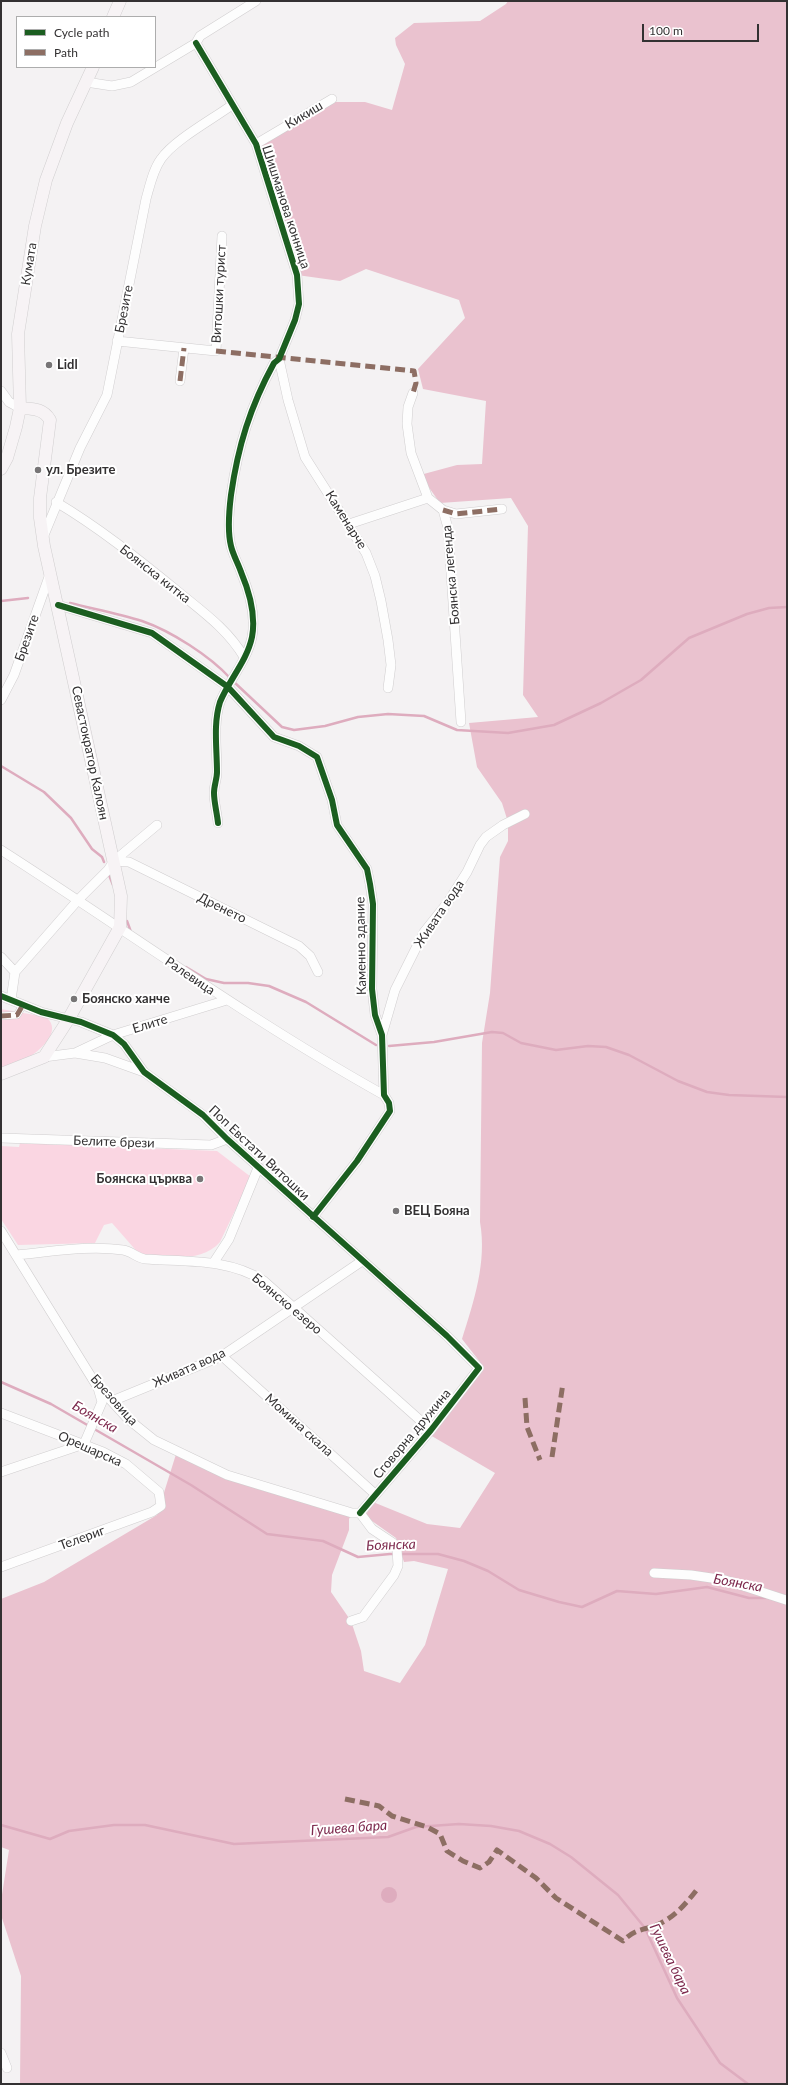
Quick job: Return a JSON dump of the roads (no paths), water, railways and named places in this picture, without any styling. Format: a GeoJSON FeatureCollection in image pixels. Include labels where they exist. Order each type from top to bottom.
{"type":"FeatureCollection","features":[{"type":"Feature","properties":{"kind":"main road"},"geometry":{"type":"LineString","coordinates":[[113,16],[120,1]]}},
{"type":"Feature","properties":{"kind":"main road","name":"Кумата"},"geometry":{"type":"LineString","coordinates":[[1,469],[14,435],[20,408],[18,334],[36,226],[46,180],[67,123],[93,68]]}},
{"type":"Feature","properties":{"kind":"main road","name":"Севастократор Калоян"},"geometry":{"type":"LineString","coordinates":[[20,408],[35,409],[47,414],[50,420],[40,498],[43,538],[121,896],[120,927],[68,1020],[44,1057]]}},
{"type":"Feature","properties":{"kind":"main road"},"geometry":{"type":"LineString","coordinates":[[1,1074],[44,1057]]}},
{"type":"Feature","properties":{"kind":"street"},"geometry":{"type":"LineString","coordinates":[[156,67],[196,43],[200,36],[256,1]]}},
{"type":"Feature","properties":{"kind":"street","name":"Шишманова конница"},"geometry":{"type":"LineString","coordinates":[[196,43],[256,144],[280,218],[299,289],[299,304],[295,320],[279,359],[274,363],[255,401],[242,434],[235,468],[230,503],[229,524],[231,547],[251,605],[252,637],[244,657],[221,701],[216,720],[217,775],[214,792],[218,823]]}},
{"type":"Feature","properties":{"kind":"street"},"geometry":{"type":"LineString","coordinates":[[86,82],[112,86],[131,82],[154,68]]}},
{"type":"Feature","properties":{"kind":"street","name":"Кикиш"},"geometry":{"type":"LineString","coordinates":[[256,144],[332,99]]}},
{"type":"Feature","properties":{"kind":"street","name":"Брезите"},"geometry":{"type":"LineString","coordinates":[[43,538],[56,502],[80,448],[108,395],[117,341],[146,199],[154,171],[162,158],[176,144],[232,105]]}},
{"type":"Feature","properties":{"kind":"street","name":"Витошки турист"},"geometry":{"type":"LineString","coordinates":[[184,348],[216,351],[222,236]]}},
{"type":"Feature","properties":{"kind":"street"},"geometry":{"type":"LineString","coordinates":[[117,341],[184,348],[180,381]]}},
{"type":"Feature","properties":{"kind":"street","name":"Каменарче"},"geometry":{"type":"LineString","coordinates":[[279,359],[288,400],[305,457],[349,524],[366,553],[381,601],[390,659],[388,688]]}},
{"type":"Feature","properties":{"kind":"street"},"geometry":{"type":"LineString","coordinates":[[1,391],[9,402],[20,408]]}},
{"type":"Feature","properties":{"kind":"street"},"geometry":{"type":"LineString","coordinates":[[349,524],[428,498],[411,453],[408,439],[408,407],[413,393]]}},
{"type":"Feature","properties":{"kind":"street","name":"Боянска легенда"},"geometry":{"type":"LineString","coordinates":[[428,498],[443,510],[448,528],[461,722]]}},
{"type":"Feature","properties":{"kind":"street","name":"Боянска китка"},"geometry":{"type":"LineString","coordinates":[[56,502],[93,525],[202,610],[229,637],[244,657]]}},
{"type":"Feature","properties":{"kind":"street"},"geometry":{"type":"LineString","coordinates":[[443,510],[456,514],[502,509]]}},
{"type":"Feature","properties":{"kind":"street","name":"Брезите"},"geometry":{"type":"LineString","coordinates":[[1,700],[14,675],[50,574]]}},
{"type":"Feature","properties":{"kind":"street"},"geometry":{"type":"LineString","coordinates":[[58,605],[152,634],[170,645],[228,687]]}},
{"type":"Feature","properties":{"kind":"street","name":"Каменно здание"},"geometry":{"type":"LineString","coordinates":[[228,687],[274,737],[300,746],[317,757],[332,800],[337,825],[367,869],[370,884],[373,904],[372,989],[375,1015],[382,1035],[384,1095],[389,1103],[389,1114],[328,1200],[313,1217]]}},
{"type":"Feature","properties":{"kind":"street","name":"Живата вода"},"geometry":{"type":"LineString","coordinates":[[382,1035],[395,990],[424,932],[448,902],[467,872],[480,845],[486,837],[503,825],[525,814]]}},
{"type":"Feature","properties":{"kind":"street"},"geometry":{"type":"LineString","coordinates":[[11,1000],[15,972],[78,900],[108,870],[114,861],[157,825]]}},
{"type":"Feature","properties":{"kind":"street","name":"Ралевица"},"geometry":{"type":"LineString","coordinates":[[1,850],[120,927],[227,1000],[306,1050],[384,1095]]}},
{"type":"Feature","properties":{"kind":"street","name":"Дренето"},"geometry":{"type":"LineString","coordinates":[[114,861],[129,862],[299,946],[310,956],[318,972]]}},
{"type":"Feature","properties":{"kind":"street"},"geometry":{"type":"LineString","coordinates":[[1,956],[15,972]]}},
{"type":"Feature","properties":{"kind":"street","name":"Поп Евстати Витошки"},"geometry":{"type":"LineString","coordinates":[[1,996],[68,1020],[81,1022],[113,1035],[124,1044],[144,1072],[203,1114],[258,1168],[447,1336],[479,1368]]}},
{"type":"Feature","properties":{"kind":"street","name":"Елите"},"geometry":{"type":"LineString","coordinates":[[75,1053],[113,1035],[227,1000]]}},
{"type":"Feature","properties":{"kind":"street"},"geometry":{"type":"LineString","coordinates":[[1,1016],[17,1015],[23,1005]]}},
{"type":"Feature","properties":{"kind":"street"},"geometry":{"type":"LineString","coordinates":[[44,1057],[75,1053],[104,1058],[144,1072]]}},
{"type":"Feature","properties":{"kind":"street","name":"Белите брези"},"geometry":{"type":"LineString","coordinates":[[1,1138],[211,1145],[227,1139]]}},
{"type":"Feature","properties":{"kind":"street"},"geometry":{"type":"LineString","coordinates":[[214,1262],[228,1239],[258,1168]]}},
{"type":"Feature","properties":{"kind":"street","name":"Брезовица"},"geometry":{"type":"LineString","coordinates":[[1,1231],[4,1244],[16,1255],[95,1383],[128,1419],[154,1440],[227,1475],[352,1513],[360,1513]]}},
{"type":"Feature","properties":{"kind":"street","name":"Боянско езеро"},"geometry":{"type":"LineString","coordinates":[[16,1255],[104,1248],[125,1250],[143,1258],[214,1262],[255,1275],[431,1430]]}},
{"type":"Feature","properties":{"kind":"street","name":"Живата вода"},"geometry":{"type":"LineString","coordinates":[[112,1401],[222,1356],[292,1307],[362,1261]]}},
{"type":"Feature","properties":{"kind":"street","name":"Момина скала"},"geometry":{"type":"LineString","coordinates":[[222,1356],[375,1494]]}},
{"type":"Feature","properties":{"kind":"street","name":"Сговорна дружина"},"geometry":{"type":"LineString","coordinates":[[360,1513],[431,1430],[479,1368]]}},
{"type":"Feature","properties":{"kind":"street"},"geometry":{"type":"LineString","coordinates":[[1,1472],[84,1444],[102,1402],[95,1383]]}},
{"type":"Feature","properties":{"kind":"street","name":"Орешарска"},"geometry":{"type":"LineString","coordinates":[[1,1413],[84,1444],[126,1464],[159,1492],[161,1506]]}},
{"type":"Feature","properties":{"kind":"street","name":"Телериг"},"geometry":{"type":"LineString","coordinates":[[1,1567],[152,1512],[161,1506]]}},
{"type":"Feature","properties":{"kind":"street"},"geometry":{"type":"LineString","coordinates":[[352,1620],[363,1616],[394,1575],[398,1566],[397,1549],[393,1543],[372,1529],[360,1513]]}},
{"type":"Feature","properties":{"kind":"street"},"geometry":{"type":"LineString","coordinates":[[654,1573],[691,1575],[725,1580],[786,1600]]}},
{"type":"Feature","properties":{"kind":"street"},"geometry":{"type":"LineString","coordinates":[[1,2053],[7,2068]]}},
{"type":"Feature","properties":{"kind":"waterway"},"geometry":{"type":"LineString","coordinates":[[1,601],[28,598]]}},
{"type":"Feature","properties":{"kind":"waterway"},"geometry":{"type":"LineString","coordinates":[[70,603],[133,618],[153,625],[201,653],[230,678]]}},
{"type":"Feature","properties":{"kind":"waterway"},"geometry":{"type":"LineString","coordinates":[[234,682],[282,727],[294,730],[325,726],[358,717],[388,714],[424,716],[457,730],[508,733],[554,725],[601,703],[641,680],[689,638],[747,614],[769,608],[787,607]]}},
{"type":"Feature","properties":{"kind":"waterway"},"geometry":{"type":"LineString","coordinates":[[1,766],[44,792],[71,818],[92,849],[102,857],[104,862]]}},
{"type":"Feature","properties":{"kind":"waterway"},"geometry":{"type":"LineString","coordinates":[[109,875],[113,885]]}},
{"type":"Feature","properties":{"kind":"waterway"},"geometry":{"type":"LineString","coordinates":[[127,921],[131,932]]}},
{"type":"Feature","properties":{"kind":"waterway"},"geometry":{"type":"LineString","coordinates":[[186,967],[206,979],[224,983],[248,983],[269,986],[306,1002],[376,1045]]}},
{"type":"Feature","properties":{"kind":"waterway"},"geometry":{"type":"LineString","coordinates":[[389,1046],[434,1042],[492,1032],[503,1033],[521,1043],[556,1050],[588,1046],[606,1047],[629,1055],[678,1081],[707,1092],[729,1095],[787,1097]]}},
{"type":"Feature","properties":{"kind":"waterway","name":"Боянска"},"geometry":{"type":"LineString","coordinates":[[1,1382],[51,1404],[191,1485],[267,1534],[323,1541],[358,1557],[390,1554],[438,1554],[464,1561],[488,1571],[519,1590],[582,1607],[617,1591],[656,1594],[707,1587],[749,1598],[769,1598]]}},
{"type":"Feature","properties":{"kind":"waterway","name":"Гушева бара"},"geometry":{"type":"LineString","coordinates":[[1,1825],[50,1839],[69,1831],[114,1825],[145,1825],[234,1844],[388,1837],[416,1827],[459,1824],[491,1826],[519,1831],[550,1844],[571,1857],[618,1895],[645,1928],[677,1998],[720,2063],[748,2084]]}},
{"type":"Feature","properties":{"kind":"place","name":"Lidl"},"geometry":{"type":"Point","coordinates":[49,365]}},
{"type":"Feature","properties":{"kind":"place","name":"ул. Брезите"},"geometry":{"type":"Point","coordinates":[38,470]}},
{"type":"Feature","properties":{"kind":"place","name":"Боянско ханче"},"geometry":{"type":"Point","coordinates":[74,999]}},
{"type":"Feature","properties":{"kind":"place","name":"Боянска църква"},"geometry":{"type":"Point","coordinates":[200,1179]}},
{"type":"Feature","properties":{"kind":"place","name":"ВЕЦ Бояна"},"geometry":{"type":"Point","coordinates":[396,1211]}}]}
